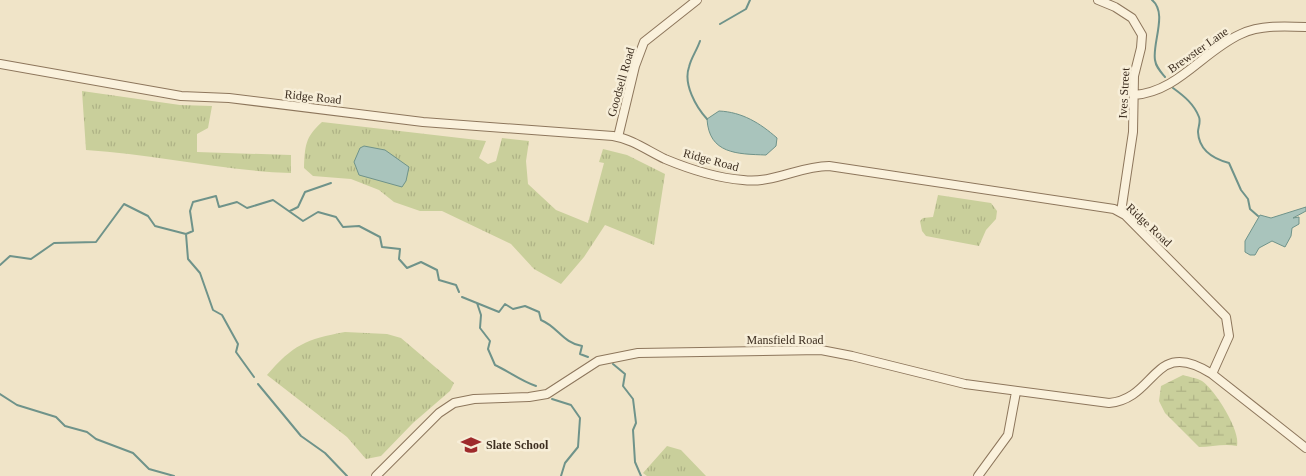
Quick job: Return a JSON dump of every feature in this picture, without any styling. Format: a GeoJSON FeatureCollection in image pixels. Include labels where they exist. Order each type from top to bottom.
{"type":"FeatureCollection","features":[{"type":"Feature","properties":{"kind":"street","name":"Goodsell Road"},"geometry":{"type":"LineString","coordinates":[[618,136],[635,66],[644,42],[697,0]]}},
{"type":"Feature","properties":{"kind":"street","name":"Ives Street"},"geometry":{"type":"LineString","coordinates":[[1098,0],[1124,12],[1140,30],[1142,41],[1134,76],[1133,132],[1121,212]]}},
{"type":"Feature","properties":{"kind":"street","name":"Brewster Lane"},"geometry":{"type":"LineString","coordinates":[[1134,95],[1147,93],[1175,81],[1239,34],[1263,28],[1306,26]]}},
{"type":"Feature","properties":{"kind":"street","name":"Ridge Road"},"geometry":{"type":"LineString","coordinates":[[0,64],[181,96],[229,98],[423,122],[618,136],[678,164],[737,180],[763,180],[806,168],[829,166],[884,176],[1086,204],[1121,212],[1226,318],[1229,336],[1212,374]]}},
{"type":"Feature","properties":{"kind":"street","name":"Mansfield Road"},"geometry":{"type":"LineString","coordinates":[[376,476],[439,413],[454,403],[474,399],[529,397],[547,394],[598,361],[638,353],[822,350],[942,379],[1016,392],[1109,403],[1119,402],[1135,395],[1157,371],[1173,362],[1196,365],[1212,374]]}},
{"type":"Feature","properties":{"kind":"street"},"geometry":{"type":"LineString","coordinates":[[1212,374],[1306,448]]}},
{"type":"Feature","properties":{"kind":"street"},"geometry":{"type":"LineString","coordinates":[[978,476],[1008,435],[1013,417],[1016,392]]}},
{"type":"Feature","properties":{"kind":"green space"},"geometry":{"type":"Polygon","coordinates":[[[82,91],[180,105],[212,106],[208,128],[197,134],[197,152],[291,155],[291,173],[265,172],[86,150],[82,91]]]}},
{"type":"Feature","properties":{"kind":"green space"},"geometry":{"type":"Polygon","coordinates":[[[322,122],[486,141],[479,158],[488,164],[496,161],[502,138],[529,141],[526,161],[528,184],[556,210],[588,223],[604,163],[599,162],[603,149],[627,155],[665,174],[654,245],[605,225],[584,257],[561,284],[534,269],[511,244],[442,211],[420,211],[394,202],[379,190],[351,179],[313,176],[304,168],[307,142],[312,132],[322,122]]]}},
{"type":"Feature","properties":{"kind":"green space"},"geometry":{"type":"Polygon","coordinates":[[[938,195],[991,203],[997,211],[996,219],[986,230],[979,246],[926,236],[922,231],[920,221],[923,218],[933,217],[938,195]]]}},
{"type":"Feature","properties":{"kind":"green space"},"geometry":{"type":"Polygon","coordinates":[[[345,332],[387,334],[401,338],[454,383],[450,391],[413,423],[381,456],[366,459],[347,437],[267,375],[285,357],[301,345],[320,337],[345,332]]]}},
{"type":"Feature","properties":{"kind":"green space"},"geometry":{"type":"Polygon","coordinates":[[[1183,375],[1202,381],[1214,393],[1231,421],[1237,439],[1237,446],[1199,447],[1165,413],[1159,401],[1161,386],[1183,375]]]}},
{"type":"Feature","properties":{"kind":"green space"},"geometry":{"type":"Polygon","coordinates":[[[667,446],[681,450],[706,476],[647,476],[643,473],[667,446]]]}},
{"type":"Feature","properties":{"kind":"water"},"geometry":{"type":"Polygon","coordinates":[[[719,111],[743,116],[757,123],[777,138],[776,146],[766,155],[745,154],[726,150],[719,146],[709,131],[707,119],[719,111]]]}},
{"type":"Feature","properties":{"kind":"water"},"geometry":{"type":"Polygon","coordinates":[[[364,146],[385,150],[409,167],[406,181],[402,187],[359,175],[354,162],[360,148],[364,146]]]}},
{"type":"Feature","properties":{"kind":"water"},"geometry":{"type":"Polygon","coordinates":[[[1306,207],[1306,211],[1293,218],[1299,217],[1299,224],[1292,228],[1291,236],[1285,247],[1272,241],[1259,248],[1255,255],[1245,252],[1245,241],[1260,215],[1271,218],[1306,207]]]}},
{"type":"Feature","properties":{"kind":"waterway"},"geometry":{"type":"LineString","coordinates":[[720,24],[746,9],[750,0]]}},
{"type":"Feature","properties":{"kind":"waterway"},"geometry":{"type":"LineString","coordinates":[[1152,0],[1159,12],[1155,60],[1157,67],[1165,77]]}},
{"type":"Feature","properties":{"kind":"waterway"},"geometry":{"type":"LineString","coordinates":[[700,41],[690,64],[688,81],[695,102],[707,119]]}},
{"type":"Feature","properties":{"kind":"waterway"},"geometry":{"type":"LineString","coordinates":[[1173,88],[1197,112],[1200,121],[1199,139],[1204,149],[1218,159],[1229,163],[1241,190],[1248,199],[1250,209],[1258,216]]}},
{"type":"Feature","properties":{"kind":"waterway"},"geometry":{"type":"LineString","coordinates":[[290,211],[298,207],[305,192],[331,183]]}},
{"type":"Feature","properties":{"kind":"waterway"},"geometry":{"type":"LineString","coordinates":[[0,265],[10,256],[31,259],[54,243],[96,242],[124,204],[148,216],[155,226],[186,234],[193,231],[190,211],[193,202],[216,196],[219,207],[237,202],[247,208],[273,200],[303,221],[318,212],[336,217],[343,227],[359,226],[380,237],[382,247],[400,249],[399,259],[407,268],[421,262],[437,270],[439,280],[456,285],[459,292]]}},
{"type":"Feature","properties":{"kind":"waterway"},"geometry":{"type":"LineString","coordinates":[[186,234],[188,259],[200,273],[213,310],[222,315],[238,344],[236,352],[254,377]]}},
{"type":"Feature","properties":{"kind":"waterway"},"geometry":{"type":"LineString","coordinates":[[462,297],[499,312],[505,304],[513,309],[525,306],[539,312],[541,320],[570,342],[582,346],[580,354],[588,357]]}},
{"type":"Feature","properties":{"kind":"waterway"},"geometry":{"type":"LineString","coordinates":[[477,303],[481,315],[480,328],[490,341],[488,349],[495,365],[536,386]]}},
{"type":"Feature","properties":{"kind":"waterway"},"geometry":{"type":"LineString","coordinates":[[613,364],[625,374],[623,386],[633,399],[636,423],[633,430],[635,462],[641,476]]}},
{"type":"Feature","properties":{"kind":"waterway"},"geometry":{"type":"LineString","coordinates":[[258,384],[301,436],[325,453],[347,476]]}},
{"type":"Feature","properties":{"kind":"waterway"},"geometry":{"type":"LineString","coordinates":[[0,394],[17,405],[56,417],[65,426],[87,432],[96,439],[133,453],[149,469],[174,476]]}},
{"type":"Feature","properties":{"kind":"waterway"},"geometry":{"type":"LineString","coordinates":[[552,399],[571,405],[580,418],[578,447],[565,463],[561,476]]}},
{"type":"Feature","properties":{"kind":"place","name":"Slate School"},"geometry":{"type":"Point","coordinates":[471,445]}}]}
